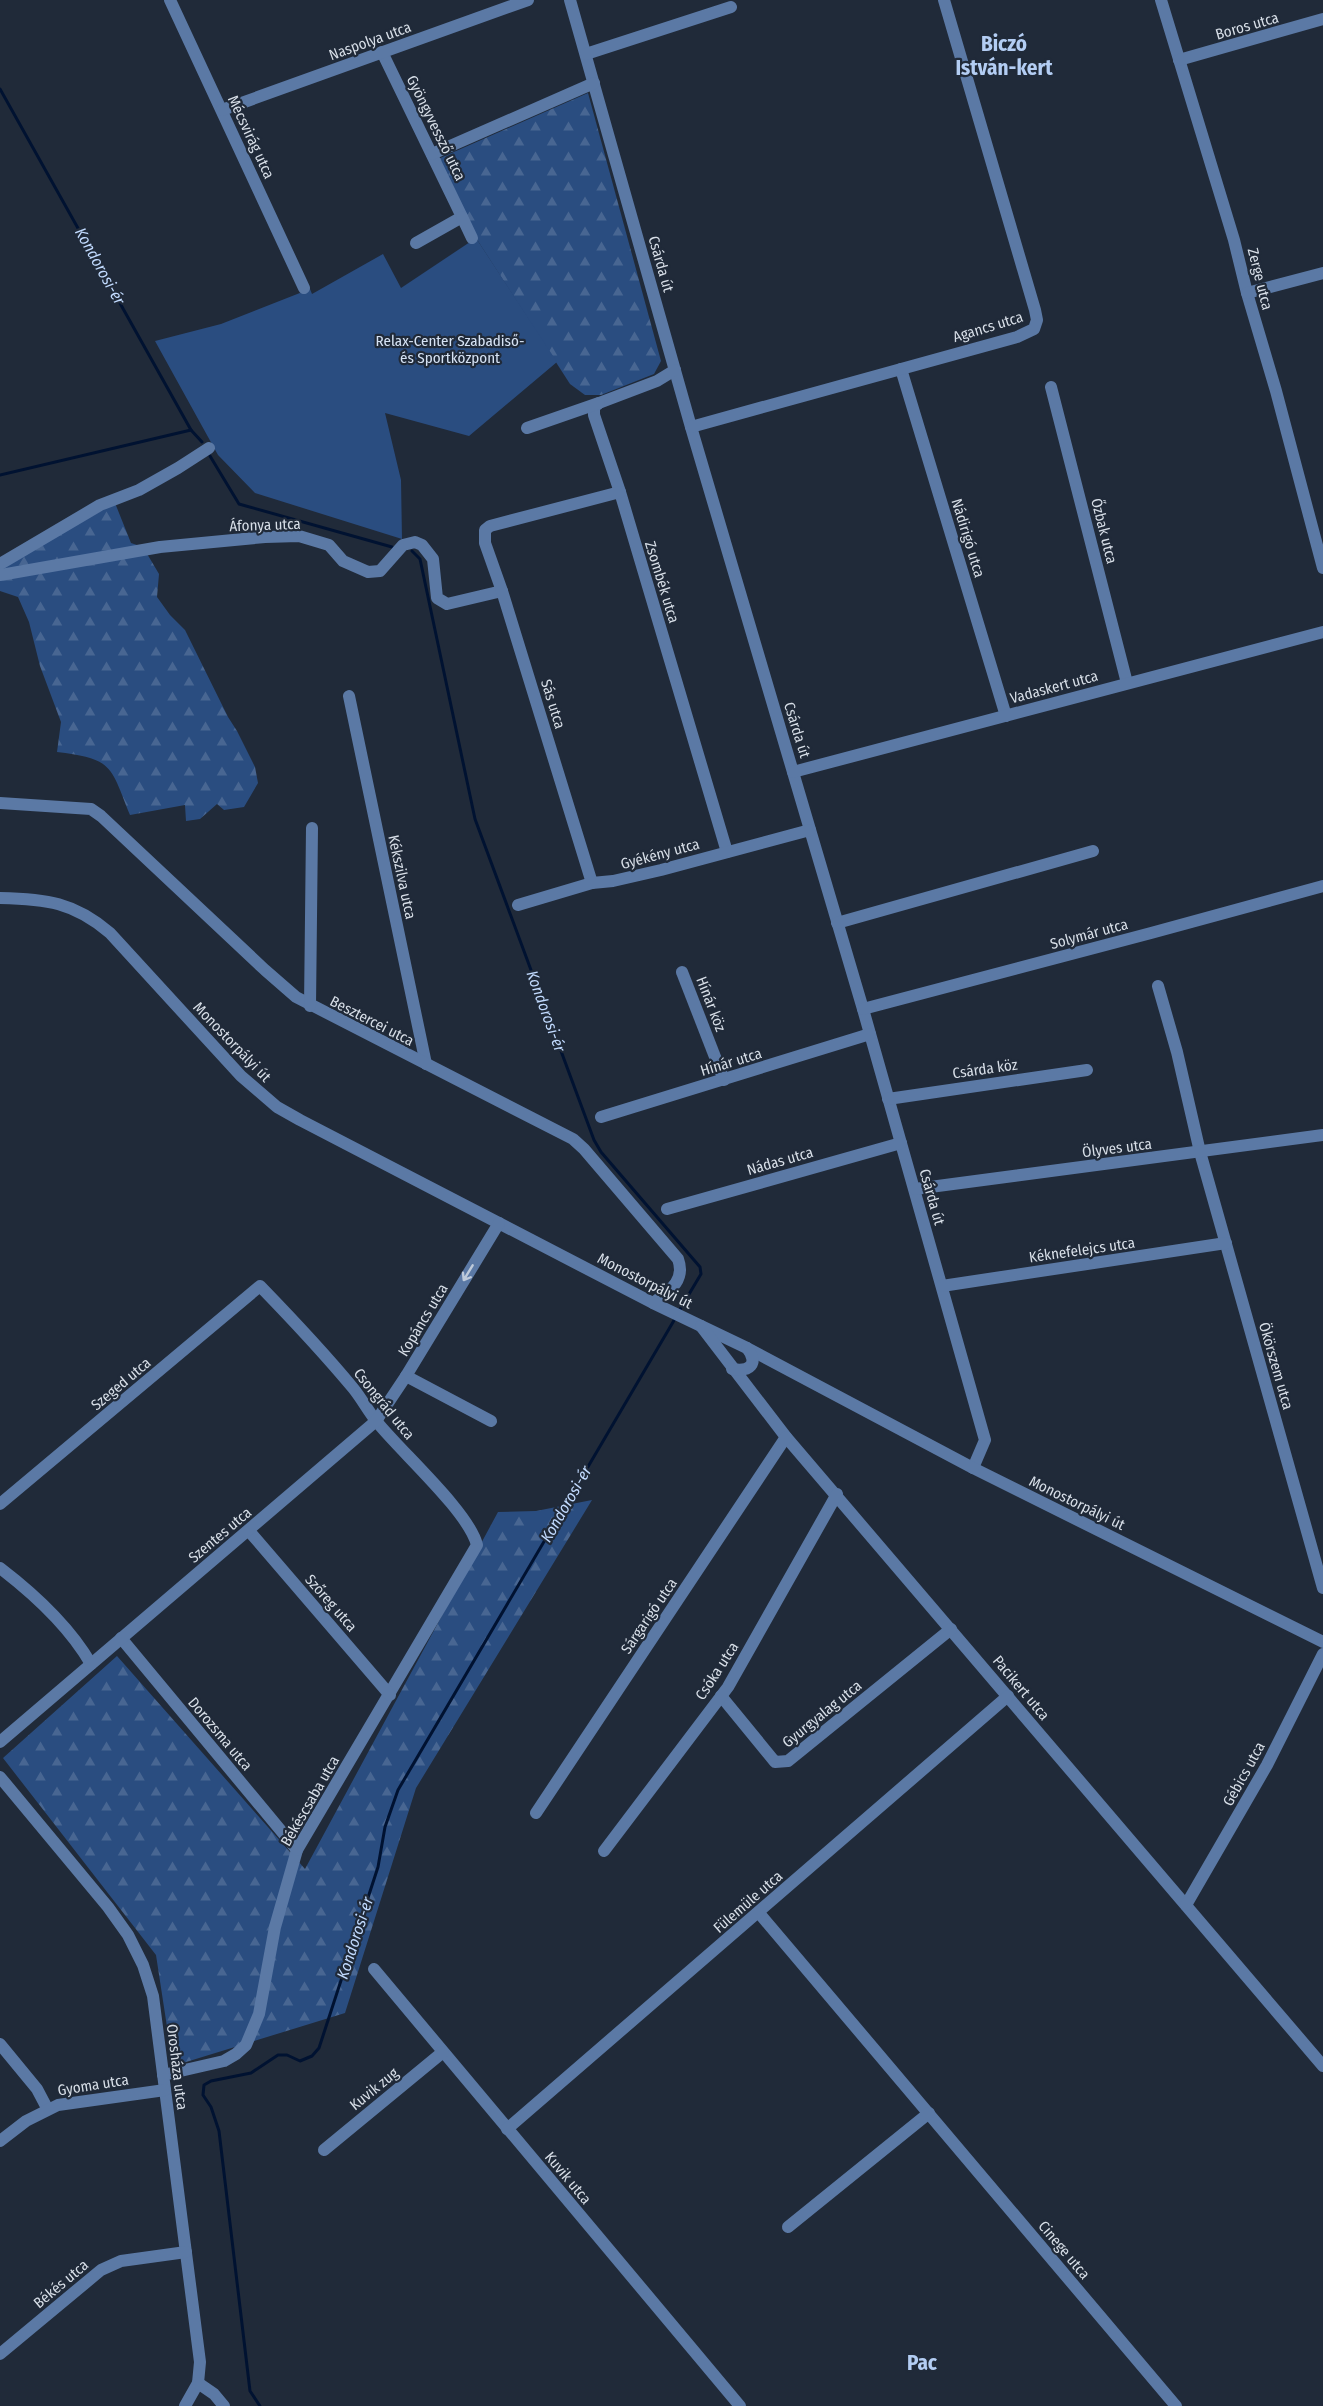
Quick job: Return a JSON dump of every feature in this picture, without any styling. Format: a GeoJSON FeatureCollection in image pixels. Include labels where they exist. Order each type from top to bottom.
{"type":"FeatureCollection","features":[{"type":"Feature","properties":{"kind":"street","name":"Mécsvirág utca"},"geometry":{"type":"LineString","coordinates":[[170,0],[304,288]]}},
{"type":"Feature","properties":{"kind":"street","name":"Naspolya utca"},"geometry":{"type":"LineString","coordinates":[[222,110],[528,0]]}},
{"type":"Feature","properties":{"kind":"street","name":"Csárda út"},"geometry":{"type":"LineString","coordinates":[[570,0],[691,427],[915,1188],[985,1440],[973,1468]]}},
{"type":"Feature","properties":{"kind":"street","name":"Agancs utca"},"geometry":{"type":"LineString","coordinates":[[691,427],[901,369],[1034,329],[1037,320],[944,0]]}},
{"type":"Feature","properties":{"kind":"street","name":"Zerge utca"},"geometry":{"type":"LineString","coordinates":[[1161,0],[1234,240],[1246,293],[1276,391],[1323,568]]}},
{"type":"Feature","properties":{"kind":"street"},"geometry":{"type":"LineString","coordinates":[[586,54],[731,7]]}},
{"type":"Feature","properties":{"kind":"street","name":"Boros utca"},"geometry":{"type":"LineString","coordinates":[[1179,60],[1323,20]]}},
{"type":"Feature","properties":{"kind":"street","name":"Gyöngyvessző utca"},"geometry":{"type":"LineString","coordinates":[[382,52],[472,238]]}},
{"type":"Feature","properties":{"kind":"street"},"geometry":{"type":"LineString","coordinates":[[432,154],[594,83]]}},
{"type":"Feature","properties":{"kind":"street"},"geometry":{"type":"LineString","coordinates":[[416,243],[462,217]]}},
{"type":"Feature","properties":{"kind":"street"},"geometry":{"type":"LineString","coordinates":[[1246,293],[1323,273]]}},
{"type":"Feature","properties":{"kind":"street","name":"Nádirigó utca"},"geometry":{"type":"LineString","coordinates":[[901,369],[1006,716]]}},
{"type":"Feature","properties":{"kind":"street"},"geometry":{"type":"LineString","coordinates":[[528,428],[657,381],[675,370]]}},
{"type":"Feature","properties":{"kind":"street","name":"Őzbak utca"},"geometry":{"type":"LineString","coordinates":[[1051,387],[1127,683]]}},
{"type":"Feature","properties":{"kind":"street","name":"Zsombék utca"},"geometry":{"type":"LineString","coordinates":[[600,403],[594,407],[594,415],[620,492],[727,852]]}},
{"type":"Feature","properties":{"kind":"street"},"geometry":{"type":"LineString","coordinates":[[0,564],[100,504],[139,490],[209,448]]}},
{"type":"Feature","properties":{"kind":"street","name":"Sás utca"},"geometry":{"type":"LineString","coordinates":[[592,883],[484,535],[485,530],[490,526],[620,492]]}},
{"type":"Feature","properties":{"kind":"street","name":"Áfonya utca"},"geometry":{"type":"LineString","coordinates":[[0,575],[160,547],[299,536],[329,545],[344,561],[368,572],[380,571],[403,545],[415,542],[422,545],[433,559],[437,598],[447,604],[502,591]]}},
{"type":"Feature","properties":{"kind":"street","name":"Vadaskert utca"},"geometry":{"type":"LineString","coordinates":[[793,772],[1323,632]]}},
{"type":"Feature","properties":{"kind":"street","name":"Kékszilva utca"},"geometry":{"type":"LineString","coordinates":[[349,696],[426,1064]]}},
{"type":"Feature","properties":{"kind":"street","name":"Besztercei utca"},"geometry":{"type":"LineString","coordinates":[[0,803],[91,809],[265,970],[310,1006],[573,1139],[678,1259],[681,1266],[680,1277],[673,1288],[653,1303]]}},
{"type":"Feature","properties":{"kind":"street"},"geometry":{"type":"LineString","coordinates":[[310,1006],[312,828]]}},
{"type":"Feature","properties":{"kind":"street","name":"Gyékény utca"},"geometry":{"type":"LineString","coordinates":[[518,904],[592,883],[613,882],[810,831]]}},
{"type":"Feature","properties":{"kind":"street"},"geometry":{"type":"LineString","coordinates":[[837,923],[1093,851]]}},
{"type":"Feature","properties":{"kind":"street","name":"Solymár utca"},"geometry":{"type":"LineString","coordinates":[[863,1009],[1323,886]]}},
{"type":"Feature","properties":{"kind":"street","name":"Monostorpályi út"},"geometry":{"type":"LineString","coordinates":[[0,898],[49,901],[75,909],[90,917],[110,933],[241,1076],[277,1107],[653,1303],[747,1348],[973,1468],[1323,1642]]}},
{"type":"Feature","properties":{"kind":"street","name":"Hínár köz"},"geometry":{"type":"LineString","coordinates":[[682,972],[724,1080]]}},
{"type":"Feature","properties":{"kind":"street","name":"Ökörszem utca"},"geometry":{"type":"LineString","coordinates":[[1158,986],[1200,1152],[1320,1562],[1323,1588]]}},
{"type":"Feature","properties":{"kind":"street","name":"Hínár utca"},"geometry":{"type":"LineString","coordinates":[[601,1117],[870,1034]]}},
{"type":"Feature","properties":{"kind":"street","name":"Csárda köz"},"geometry":{"type":"LineString","coordinates":[[888,1099],[1087,1070]]}},
{"type":"Feature","properties":{"kind":"street","name":"Ölyves utca"},"geometry":{"type":"LineString","coordinates":[[915,1188],[1323,1135]]}},
{"type":"Feature","properties":{"kind":"street","name":"Nádas utca"},"geometry":{"type":"LineString","coordinates":[[667,1209],[901,1143]]}},
{"type":"Feature","properties":{"kind":"street","name":"Kopáncs utca"},"geometry":{"type":"LineString","coordinates":[[372,1425],[406,1377],[499,1222]]}},
{"type":"Feature","properties":{"kind":"street","name":"Kéknefelejcs utca"},"geometry":{"type":"LineString","coordinates":[[942,1286],[1226,1243]]}},
{"type":"Feature","properties":{"kind":"street","name":"Csongrád utca"},"geometry":{"type":"LineString","coordinates":[[260,1286],[301,1328],[355,1390],[372,1425],[448,1500],[474,1533],[477,1545]]}},
{"type":"Feature","properties":{"kind":"street","name":"Szeged utca"},"geometry":{"type":"LineString","coordinates":[[0,1504],[260,1286]]}},
{"type":"Feature","properties":{"kind":"street","name":"Pacikert utca"},"geometry":{"type":"LineString","coordinates":[[700,1325],[786,1437],[1323,2066]]}},
{"type":"Feature","properties":{"kind":"street"},"geometry":{"type":"LineString","coordinates":[[732,1369],[742,1371],[749,1367],[753,1361],[747,1348]]}},
{"type":"Feature","properties":{"kind":"street"},"geometry":{"type":"LineString","coordinates":[[406,1377],[491,1421]]}},
{"type":"Feature","properties":{"kind":"street","name":"Szentes utca"},"geometry":{"type":"LineString","coordinates":[[0,1742],[372,1425]]}},
{"type":"Feature","properties":{"kind":"street","name":"Sárgarigó utca"},"geometry":{"type":"LineString","coordinates":[[536,1813],[786,1437]]}},
{"type":"Feature","properties":{"kind":"street","name":"Csóka utca"},"geometry":{"type":"LineString","coordinates":[[604,1851],[721,1696],[837,1494]]}},
{"type":"Feature","properties":{"kind":"street","name":"Szőreg utca"},"geometry":{"type":"LineString","coordinates":[[249,1531],[390,1695]]}},
{"type":"Feature","properties":{"kind":"street","name":"Békéscsaba utca"},"geometry":{"type":"LineString","coordinates":[[163,2075],[224,2061],[246,2045],[259,2014],[275,1927],[297,1850],[477,1545]]}},
{"type":"Feature","properties":{"kind":"street"},"geometry":{"type":"LineString","coordinates":[[0,1568],[39,1601],[72,1637],[91,1664]]}},
{"type":"Feature","properties":{"kind":"street","name":"Gyurgyalag utca"},"geometry":{"type":"LineString","coordinates":[[721,1696],[775,1762],[788,1761],[951,1629]]}},
{"type":"Feature","properties":{"kind":"street","name":"Dorozsma utca"},"geometry":{"type":"LineString","coordinates":[[120,1638],[297,1850]]}},
{"type":"Feature","properties":{"kind":"street","name":"Gébics utca"},"geometry":{"type":"LineString","coordinates":[[1186,1905],[1267,1765],[1323,1654]]}},
{"type":"Feature","properties":{"kind":"street","name":"Fülemüle utca"},"geometry":{"type":"LineString","coordinates":[[507,2129],[1008,1696]]}},
{"type":"Feature","properties":{"kind":"street","name":"Orosháza utca"},"geometry":{"type":"LineString","coordinates":[[0,1777],[108,1907],[128,1935],[143,1965],[153,1996],[200,2362],[198,2383],[184,2406]]}},
{"type":"Feature","properties":{"kind":"street","name":"Cinege utca"},"geometry":{"type":"LineString","coordinates":[[759,1913],[1176,2406]]}},
{"type":"Feature","properties":{"kind":"street","name":"Kuvik utca"},"geometry":{"type":"LineString","coordinates":[[374,1969],[740,2406]]}},
{"type":"Feature","properties":{"kind":"street"},"geometry":{"type":"LineString","coordinates":[[0,2044],[37,2089],[47,2108]]}},
{"type":"Feature","properties":{"kind":"street","name":"Kuvik zug"},"geometry":{"type":"LineString","coordinates":[[324,2150],[443,2052]]}},
{"type":"Feature","properties":{"kind":"street","name":"Gyoma utca"},"geometry":{"type":"LineString","coordinates":[[0,2141],[47,2108],[79,2100],[165,2090]]}},
{"type":"Feature","properties":{"kind":"street"},"geometry":{"type":"LineString","coordinates":[[788,2227],[928,2113]]}},
{"type":"Feature","properties":{"kind":"street","name":"Békés utca"},"geometry":{"type":"LineString","coordinates":[[0,2354],[101,2270],[121,2261],[186,2252]]}},
{"type":"Feature","properties":{"kind":"street"},"geometry":{"type":"LineString","coordinates":[[198,2383],[214,2394],[224,2406]]}},
{"type":"Feature","properties":{"kind":"green space"},"geometry":{"type":"Polygon","coordinates":[[[588,93],[661,361],[654,374],[601,395],[585,395],[570,384],[476,238],[438,159],[588,93]]]}},
{"type":"Feature","properties":{"kind":"green space","name":"Relax-Center Szabadiső- és Sportközpont"},"geometry":{"type":"Polygon","coordinates":[[[476,238],[557,362],[469,436],[385,413],[401,480],[402,539],[255,493],[218,455],[155,341],[221,324],[310,289],[312,294],[383,254],[401,288],[476,238]]]}},
{"type":"Feature","properties":{"kind":"green space"},"geometry":{"type":"Polygon","coordinates":[[[115,503],[131,543],[143,547],[159,574],[157,597],[185,630],[255,767],[258,783],[244,807],[224,810],[217,804],[200,819],[186,821],[185,805],[130,815],[118,785],[107,767],[89,758],[57,752],[61,722],[40,666],[29,622],[18,597],[0,591],[0,568],[115,503]]]}},
{"type":"Feature","properties":{"kind":"green space"},"geometry":{"type":"Polygon","coordinates":[[[592,1500],[416,1788],[345,2013],[173,2066],[156,1955],[3,1758],[117,1656],[305,1869],[498,1512],[536,1511],[592,1500]]]}},
{"type":"Feature","properties":{"kind":"waterway","name":"Kondorosi-ér"},"geometry":{"type":"LineString","coordinates":[[0,89],[191,430],[202,442]]}},
{"type":"Feature","properties":{"kind":"waterway"},"geometry":{"type":"LineString","coordinates":[[0,475],[191,430]]}},
{"type":"Feature","properties":{"kind":"waterway","name":"Kondorosi-ér"},"geometry":{"type":"LineString","coordinates":[[210,456],[239,504],[392,547]]}},
{"type":"Feature","properties":{"kind":"waterway","name":"Kondorosi-ér"},"geometry":{"type":"LineString","coordinates":[[412,551],[420,559],[475,819],[594,1140],[601,1152],[700,1267],[701,1274],[679,1311]]}},
{"type":"Feature","properties":{"kind":"waterway","name":"Kondorosi-ér"},"geometry":{"type":"LineString","coordinates":[[260,2406],[250,2391],[219,2131],[211,2107],[203,2095],[204,2085],[211,2081],[251,2073],[278,2055],[287,2055],[300,2061],[312,2056],[319,2048],[378,1867],[385,1827],[398,1790],[676,1317]]}},
{"type":"Feature","properties":{"kind":"district","name":"Biczó István-kert"},"geometry":{"type":"Point","coordinates":[1004,56]}},
{"type":"Feature","properties":{"kind":"district","name":"Pac"},"geometry":{"type":"Point","coordinates":[922,2363]}}]}
